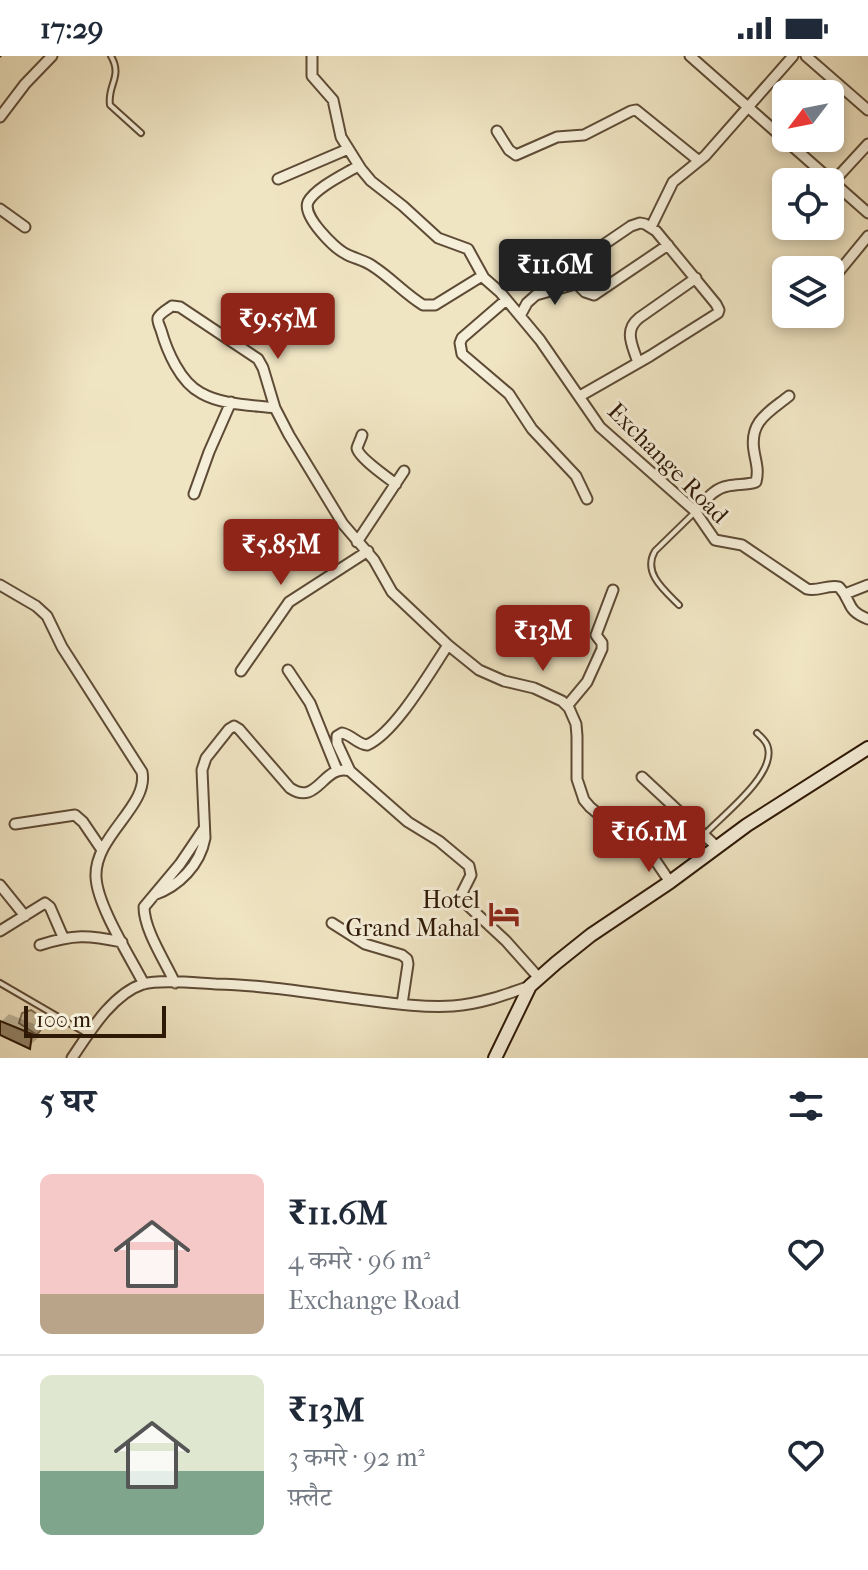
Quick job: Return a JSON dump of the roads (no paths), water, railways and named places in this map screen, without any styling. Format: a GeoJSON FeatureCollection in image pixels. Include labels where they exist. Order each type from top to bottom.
{"type":"FeatureCollection","features":[{"type":"Feature","properties":{"kind":"main road"},"geometry":{"type":"LineString","coordinates":[[495,1058],[534,982],[591,935],[747,825],[868,748]]}},
{"type":"Feature","properties":{"kind":"street"},"geometry":{"type":"LineString","coordinates":[[0,117],[52,56]]}},
{"type":"Feature","properties":{"kind":"street","name":"Exchange Road"},"geometry":{"type":"LineString","coordinates":[[312,56],[312,76],[333,100],[338,127],[358,166],[371,181],[438,238],[468,249],[482,276],[540,340],[606,433],[695,511],[718,541],[742,545],[807,589],[835,586],[845,594]]}},
{"type":"Feature","properties":{"kind":"street"},"geometry":{"type":"LineString","coordinates":[[690,56],[817,168]]}},
{"type":"Feature","properties":{"kind":"street"},"geometry":{"type":"LineString","coordinates":[[651,227],[673,182],[699,161],[793,56]]}},
{"type":"Feature","properties":{"kind":"street"},"geometry":{"type":"LineString","coordinates":[[806,56],[868,110]]}},
{"type":"Feature","properties":{"kind":"street"},"geometry":{"type":"LineString","coordinates":[[497,131],[516,155],[557,137],[584,135],[636,110],[699,161]]}},
{"type":"Feature","properties":{"kind":"street"},"geometry":{"type":"LineString","coordinates":[[844,170],[868,144]]}},
{"type":"Feature","properties":{"kind":"street"},"geometry":{"type":"LineString","coordinates":[[278,179],[348,149]]}},
{"type":"Feature","properties":{"kind":"street"},"geometry":{"type":"LineString","coordinates":[[358,166],[319,190],[307,205],[311,220],[335,246],[343,253],[375,267],[423,305],[435,305],[482,276]]}},
{"type":"Feature","properties":{"kind":"street"},"geometry":{"type":"LineString","coordinates":[[844,192],[868,213]]}},
{"type":"Feature","properties":{"kind":"street"},"geometry":{"type":"LineString","coordinates":[[0,209],[25,227]]}},
{"type":"Feature","properties":{"kind":"street"},"geometry":{"type":"LineString","coordinates":[[580,396],[718,313],[716,304],[696,278],[668,245],[651,227],[645,224],[636,224],[584,258],[578,267],[579,283],[585,292],[594,295],[668,245]]}},
{"type":"Feature","properties":{"kind":"street"},"geometry":{"type":"LineString","coordinates":[[844,265],[868,236]]}},
{"type":"Feature","properties":{"kind":"street"},"geometry":{"type":"LineString","coordinates":[[638,363],[630,336],[631,326],[696,278]]}},
{"type":"Feature","properties":{"kind":"street"},"geometry":{"type":"LineString","coordinates":[[520,316],[536,295],[579,283]]}},
{"type":"Feature","properties":{"kind":"street"},"geometry":{"type":"LineString","coordinates":[[506,300],[462,338],[462,354],[509,394],[532,429],[576,476],[587,499]]}},
{"type":"Feature","properties":{"kind":"street"},"geometry":{"type":"LineString","coordinates":[[275,408],[231,402],[200,393],[172,361],[158,319],[160,315],[171,307],[180,307],[258,359],[275,408],[343,524],[368,551],[392,592],[468,663],[490,676],[556,696],[567,706],[576,724],[577,779],[584,800],[626,837],[651,854],[670,882]]}},
{"type":"Feature","properties":{"kind":"street"},"geometry":{"type":"LineString","coordinates":[[695,511],[725,486],[756,482],[758,470],[753,447],[754,429],[761,419],[789,396]]}},
{"type":"Feature","properties":{"kind":"street"},"geometry":{"type":"LineString","coordinates":[[194,494],[231,402]]}},
{"type":"Feature","properties":{"kind":"street"},"geometry":{"type":"LineString","coordinates":[[362,435],[358,450],[396,484]]}},
{"type":"Feature","properties":{"kind":"street"},"geometry":{"type":"LineString","coordinates":[[357,542],[404,471]]}},
{"type":"Feature","properties":{"kind":"street"},"geometry":{"type":"LineString","coordinates":[[241,671],[293,598],[368,551]]}},
{"type":"Feature","properties":{"kind":"street"},"geometry":{"type":"LineString","coordinates":[[0,585],[47,616],[62,647],[142,772],[144,779],[140,793],[102,850],[96,868],[101,901],[144,984]]}},
{"type":"Feature","properties":{"kind":"street"},"geometry":{"type":"LineString","coordinates":[[868,585],[845,594],[854,612],[868,619]]}},
{"type":"Feature","properties":{"kind":"street"},"geometry":{"type":"LineString","coordinates":[[567,706],[587,682],[602,649],[596,635],[613,590]]}},
{"type":"Feature","properties":{"kind":"street"},"geometry":{"type":"LineString","coordinates":[[350,771],[337,743],[337,736],[342,733],[362,744],[371,744],[397,719],[448,645]]}},
{"type":"Feature","properties":{"kind":"street"},"geometry":{"type":"LineString","coordinates":[[288,670],[310,703],[337,770]]}},
{"type":"Feature","properties":{"kind":"street"},"geometry":{"type":"LineString","coordinates":[[72,1058],[112,1005],[144,984],[235,985],[402,1004],[452,1006],[498,997],[534,982],[506,941],[462,899],[471,875],[469,866],[439,841],[408,822],[350,771],[337,770],[309,792],[295,792],[234,726],[203,763],[203,846],[188,872],[171,888],[154,895],[145,905],[145,917],[175,983]]}},
{"type":"Feature","properties":{"kind":"street"},"geometry":{"type":"LineString","coordinates":[[642,777],[717,847]]}},
{"type":"Feature","properties":{"kind":"street"},"geometry":{"type":"LineString","coordinates":[[15,824],[75,815],[102,850]]}},
{"type":"Feature","properties":{"kind":"street"},"geometry":{"type":"LineString","coordinates":[[0,885],[25,916]]}},
{"type":"Feature","properties":{"kind":"street"},"geometry":{"type":"LineString","coordinates":[[0,931],[47,904],[63,937]]}},
{"type":"Feature","properties":{"kind":"street"},"geometry":{"type":"LineString","coordinates":[[332,923],[365,944],[407,959],[402,1004]]}},
{"type":"Feature","properties":{"kind":"street"},"geometry":{"type":"LineString","coordinates":[[40,945],[63,937],[87,935],[122,942]]}},
{"type":"Feature","properties":{"kind":"lane"},"geometry":{"type":"LineString","coordinates":[[111,56],[117,69],[110,105],[141,133]]}},
{"type":"Feature","properties":{"kind":"lane"},"geometry":{"type":"LineString","coordinates":[[679,605],[659,586],[651,557],[695,511]]}},
{"type":"Feature","properties":{"kind":"lane"},"geometry":{"type":"LineString","coordinates":[[704,834],[753,786],[765,768],[768,746],[757,733]]}},
{"type":"Feature","properties":{"kind":"lane"},"geometry":{"type":"LineString","coordinates":[[0,983],[88,1034]]}},
{"type":"Feature","properties":{"kind":"place","name":"Hotel Grand Mahal"},"geometry":{"type":"Point","coordinates":[504,914]}}]}
